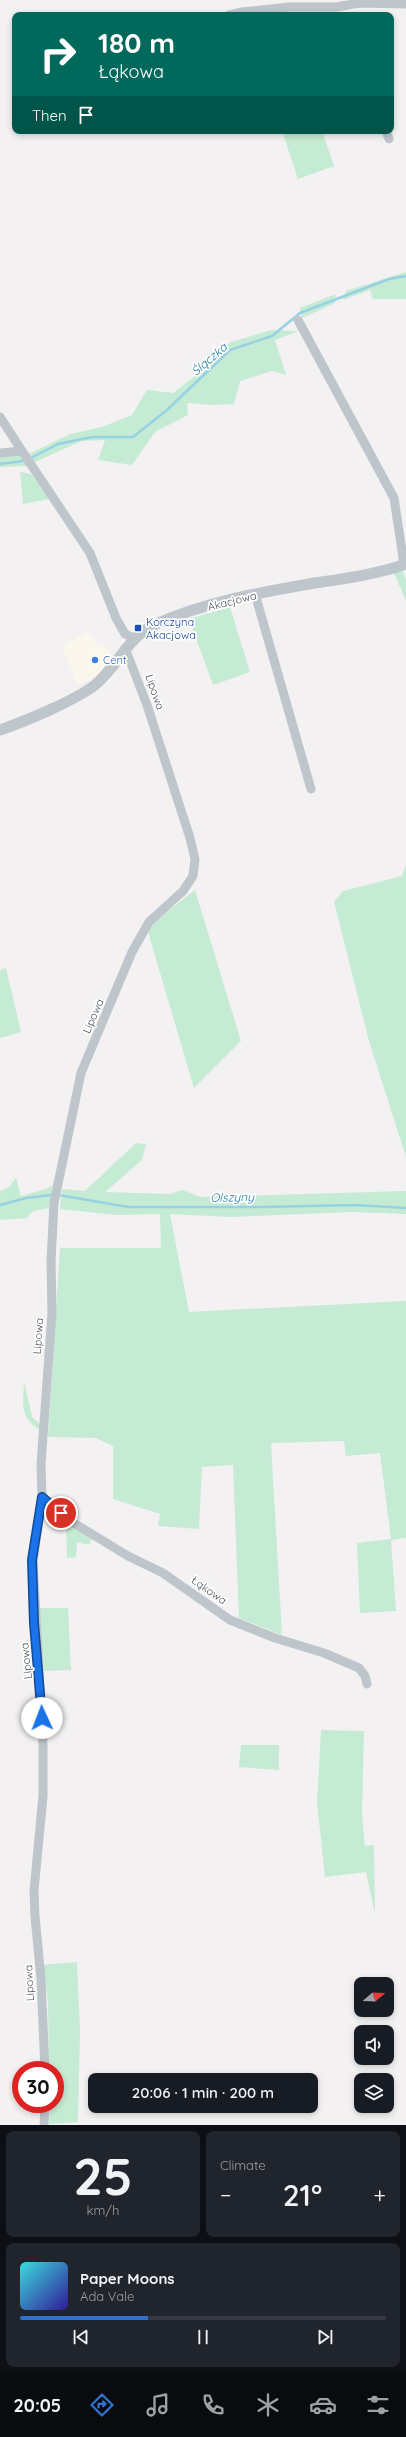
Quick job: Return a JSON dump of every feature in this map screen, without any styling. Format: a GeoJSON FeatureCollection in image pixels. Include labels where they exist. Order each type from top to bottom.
{"type":"FeatureCollection","features":[{"type":"Feature","properties":{"kind":"street"},"geometry":{"type":"LineString","coordinates":[[242,12],[289,7],[338,11],[359,3],[406,4]]}},
{"type":"Feature","properties":{"kind":"street","name":"Akacjowa"},"geometry":{"type":"LineString","coordinates":[[0,730],[49,709],[94,686],[109,670],[134,638],[153,625],[188,612],[255,594],[362,575],[405,564],[394,498],[298,320]]}},
{"type":"Feature","properties":{"kind":"street"},"geometry":{"type":"LineString","coordinates":[[0,417],[90,553],[119,623],[125,634],[134,638]]}},
{"type":"Feature","properties":{"kind":"street"},"geometry":{"type":"LineString","coordinates":[[0,453],[22,452]]}},
{"type":"Feature","properties":{"kind":"street"},"geometry":{"type":"LineString","coordinates":[[255,594],[311,789]]}},
{"type":"Feature","properties":{"kind":"street","name":"Lipowa"},"geometry":{"type":"LineString","coordinates":[[44,2061],[41,1979],[34,1891],[43,1796],[43,1745],[32,1560],[42,1497],[41,1464],[52,1313],[50,1261],[54,1203],[81,1073],[132,952],[149,922],[183,891],[190,881],[193,876],[195,859],[190,838],[147,705],[125,648]]}},
{"type":"Feature","properties":{"kind":"street","name":"Łąkowa"},"geometry":{"type":"LineString","coordinates":[[42,1497],[72,1522],[128,1556],[163,1573],[230,1620],[275,1638],[324,1653],[359,1668],[365,1676],[367,1684]]}},
{"type":"Feature","properties":{"kind":"street"},"geometry":{"type":"LineString","coordinates":[[44,2125],[45,2113]]}},
{"type":"Feature","properties":{"kind":"shaded area"},"geometry":{"type":"Polygon","coordinates":[[[88,632],[97,645],[103,644],[112,655],[100,675],[78,685],[62,646],[88,632]]]}},
{"type":"Feature","properties":{"kind":"green space"},"geometry":{"type":"Polygon","coordinates":[[[283,134],[323,134],[334,166],[298,179],[283,134]]]}},
{"type":"Feature","properties":{"kind":"green space"},"geometry":{"type":"Polygon","coordinates":[[[406,272],[406,299],[373,299],[370,290],[343,300],[346,291],[406,272]]]}},
{"type":"Feature","properties":{"kind":"green space"},"geometry":{"type":"Polygon","coordinates":[[[336,294],[335,303],[302,318],[300,308],[336,294]]]}},
{"type":"Feature","properties":{"kind":"green space"},"geometry":{"type":"Polygon","coordinates":[[[271,330],[299,331],[275,340],[286,375],[272,371],[240,381],[234,404],[211,405],[187,403],[188,415],[155,432],[132,465],[98,460],[105,440],[81,441],[33,463],[29,454],[70,434],[102,427],[132,415],[147,390],[173,393],[200,372],[214,355],[231,342],[271,330]]]}},
{"type":"Feature","properties":{"kind":"green space"},"geometry":{"type":"Polygon","coordinates":[[[16,454],[21,457],[28,466],[0,467],[0,456],[16,454]]]}},
{"type":"Feature","properties":{"kind":"green space"},"geometry":{"type":"Polygon","coordinates":[[[20,472],[31,474],[49,499],[23,504],[20,472]]]}},
{"type":"Feature","properties":{"kind":"green space"},"geometry":{"type":"Polygon","coordinates":[[[402,570],[406,580],[406,601],[394,573],[402,570]]]}},
{"type":"Feature","properties":{"kind":"green space"},"geometry":{"type":"Polygon","coordinates":[[[230,607],[250,672],[213,685],[189,619],[230,607]]]}},
{"type":"Feature","properties":{"kind":"green space"},"geometry":{"type":"Polygon","coordinates":[[[406,865],[406,1157],[369,1041],[334,902],[343,891],[402,876],[406,865]]]}},
{"type":"Feature","properties":{"kind":"green space"},"geometry":{"type":"Polygon","coordinates":[[[195,890],[241,1041],[194,1088],[148,932],[155,921],[195,890]]]}},
{"type":"Feature","properties":{"kind":"green space"},"geometry":{"type":"Polygon","coordinates":[[[6,968],[21,1032],[0,1038],[0,970],[6,968]]]}},
{"type":"Feature","properties":{"kind":"green space"},"geometry":{"type":"Polygon","coordinates":[[[136,1143],[146,1144],[142,1160],[105,1192],[170,1194],[182,1190],[201,1197],[406,1191],[406,1214],[352,1212],[230,1217],[170,1214],[189,1312],[406,1301],[406,1538],[391,1540],[396,1611],[360,1613],[357,1543],[391,1539],[380,1453],[346,1456],[344,1441],[271,1443],[282,1635],[239,1618],[233,1465],[202,1467],[199,1529],[158,1526],[160,1514],[113,1499],[113,1446],[96,1438],[48,1437],[60,1248],[161,1248],[160,1214],[116,1215],[60,1209],[62,1189],[85,1191],[136,1143]]]}},
{"type":"Feature","properties":{"kind":"green space"},"geometry":{"type":"Polygon","coordinates":[[[16,1178],[21,1196],[46,1189],[53,1185],[49,1208],[33,1211],[27,1218],[0,1220],[0,1191],[8,1188],[16,1178]]]}},
{"type":"Feature","properties":{"kind":"green space"},"geometry":{"type":"Polygon","coordinates":[[[24,1381],[32,1417],[41,1425],[40,1430],[33,1425],[25,1414],[23,1403],[24,1381]]]}},
{"type":"Feature","properties":{"kind":"green space"},"geometry":{"type":"Polygon","coordinates":[[[66,1522],[92,1539],[89,1545],[77,1542],[76,1557],[67,1558],[66,1522]]]}},
{"type":"Feature","properties":{"kind":"green space"},"geometry":{"type":"Polygon","coordinates":[[[37,1608],[68,1608],[71,1670],[44,1671],[37,1608]]]}},
{"type":"Feature","properties":{"kind":"green space"},"geometry":{"type":"Polygon","coordinates":[[[321,1730],[364,1731],[362,1816],[365,1846],[374,1845],[375,1915],[366,1872],[325,1877],[317,1802],[321,1730]]]}},
{"type":"Feature","properties":{"kind":"green space"},"geometry":{"type":"Polygon","coordinates":[[[241,1745],[279,1745],[279,1770],[239,1767],[241,1745]]]}},
{"type":"Feature","properties":{"kind":"green space"},"geometry":{"type":"Polygon","coordinates":[[[77,1962],[80,2030],[78,2122],[49,2124],[50,2113],[64,2113],[64,2061],[49,2061],[48,2000],[43,1965],[77,1962]]]}},
{"type":"Feature","properties":{"kind":"waterway","name":"Ślączka"},"geometry":{"type":"LineString","coordinates":[[31,458],[58,444],[92,437],[133,437],[167,410],[230,350],[272,336],[300,313],[389,279],[406,276]]}},
{"type":"Feature","properties":{"kind":"waterway","name":"Ślączka"},"geometry":{"type":"LineString","coordinates":[[0,464],[23,461]]}},
{"type":"Feature","properties":{"kind":"waterway","name":"Olszyny"},"geometry":{"type":"LineString","coordinates":[[0,1205],[26,1198],[51,1195]]}},
{"type":"Feature","properties":{"kind":"waterway","name":"Olszyny"},"geometry":{"type":"LineString","coordinates":[[59,1195],[128,1207],[356,1205],[406,1208]]}},
{"type":"Feature","properties":{"kind":"place","name":"Korczyna Akacjowa"},"geometry":{"type":"Point","coordinates":[138,628]}},
{"type":"Feature","properties":{"kind":"place","name":"Cent"},"geometry":{"type":"Point","coordinates":[95,660]}},
{"type":"Feature","properties":{"kind":"route"},"geometry":{"type":"LineString","coordinates":[[42,1718],[41,1688],[34,1623],[32,1560],[42,1497],[61,1513]]}}]}
